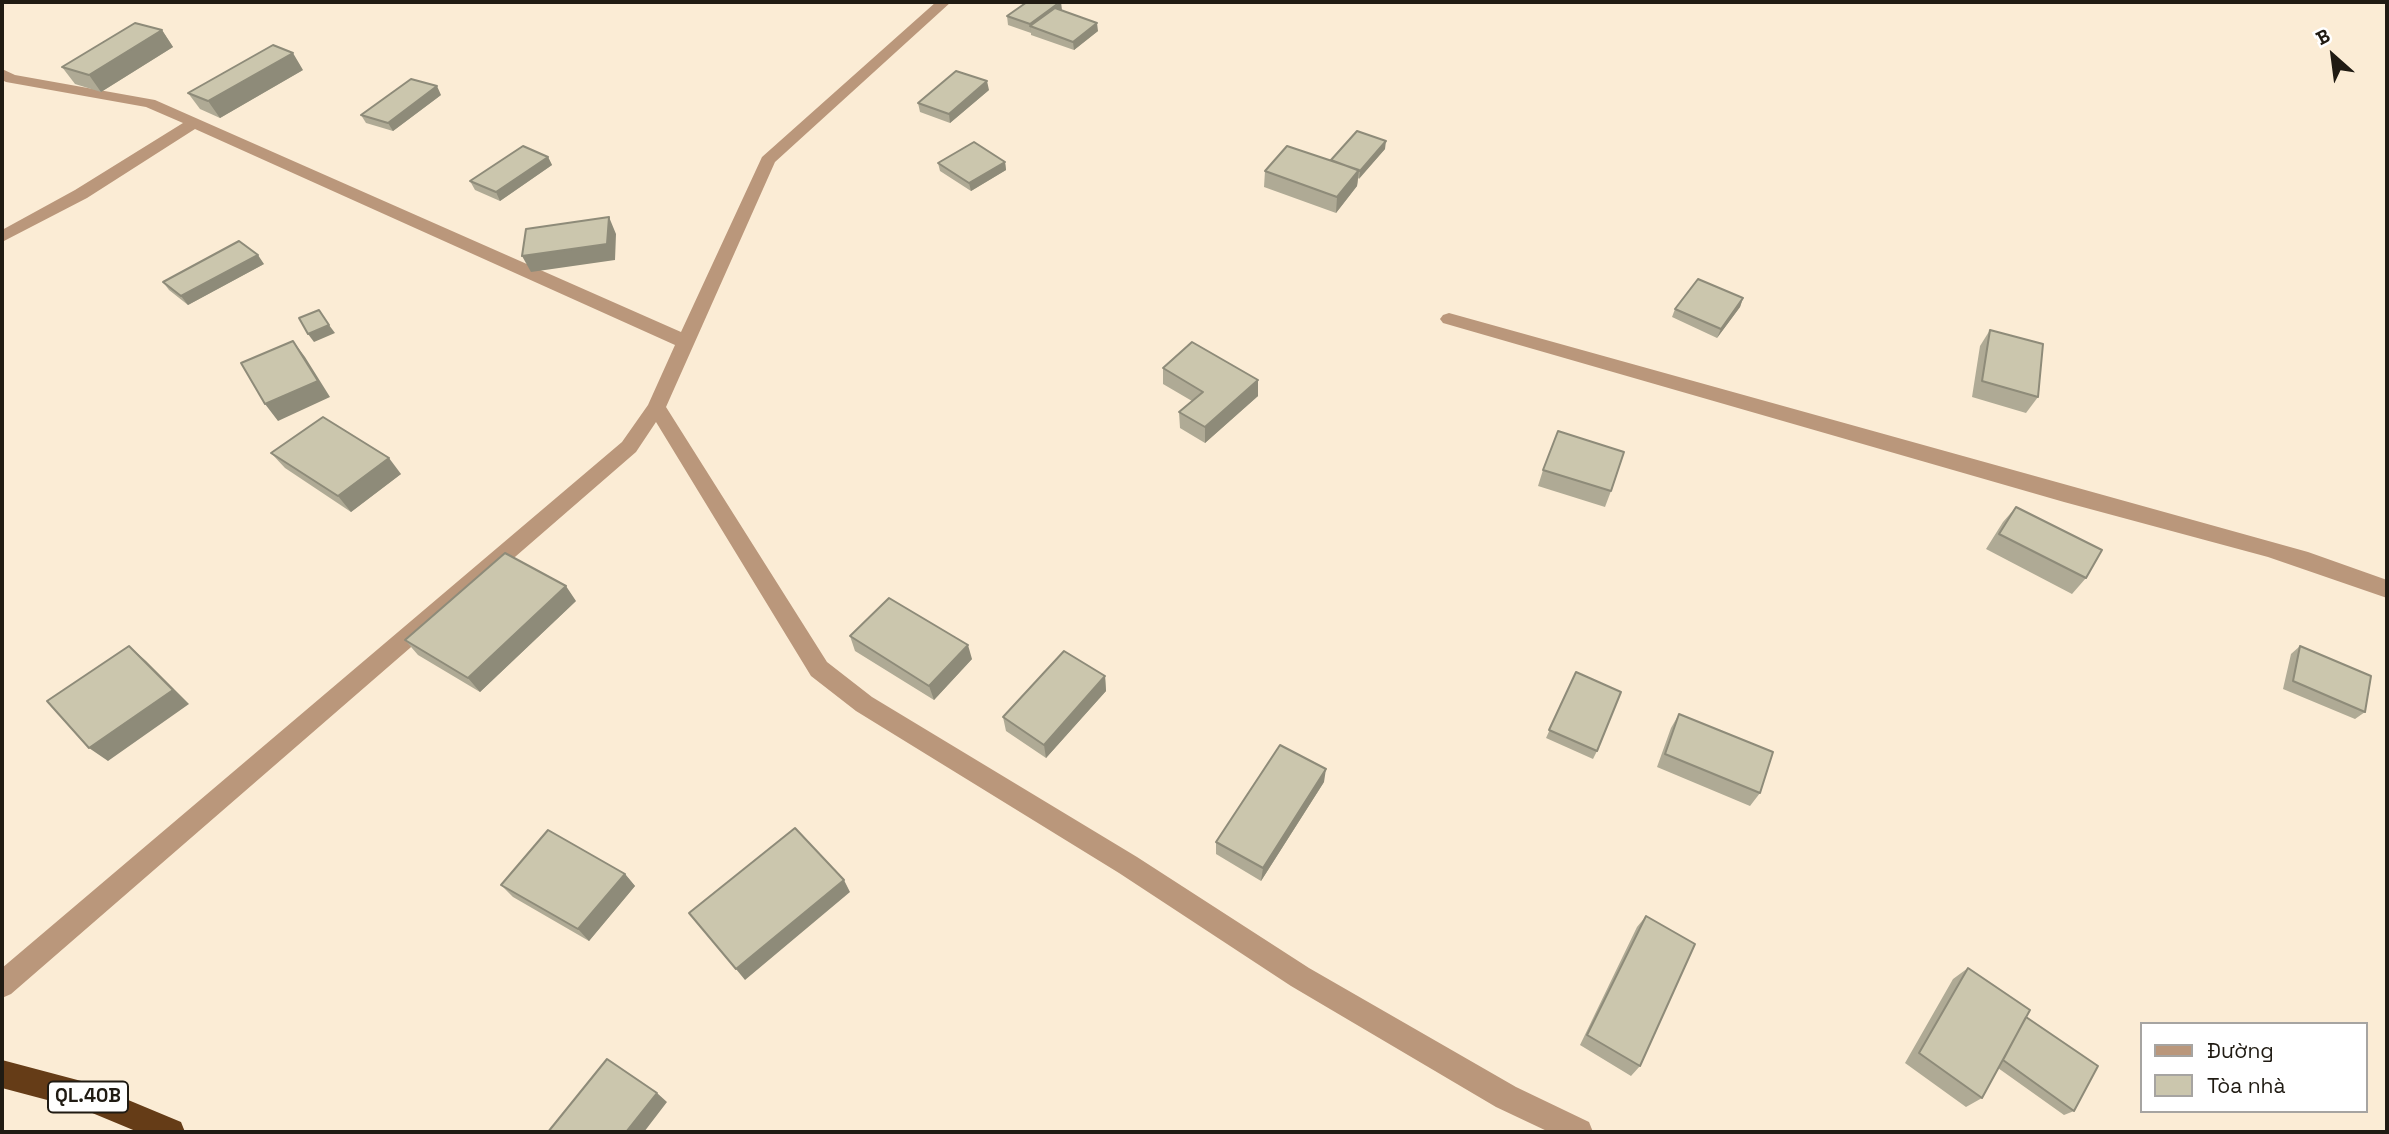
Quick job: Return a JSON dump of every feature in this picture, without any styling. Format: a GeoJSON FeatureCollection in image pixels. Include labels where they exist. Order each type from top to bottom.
{"type":"FeatureCollection","features":[{"type":"Feature","properties":{"kind":"highway","name":"QL.40B"},"geometry":{"type":"LineString","coordinates":[[2,1074],[85,1096],[171,1132]]}},
{"type":"Feature","properties":{"kind":"street"},"geometry":{"type":"LineString","coordinates":[[2,985],[629,447],[656,407],[768,160],[944,2]]}},
{"type":"Feature","properties":{"kind":"street"},"geometry":{"type":"LineString","coordinates":[[2,73],[10,79],[150,103],[685,342]]}},
{"type":"Feature","properties":{"kind":"street"},"geometry":{"type":"LineString","coordinates":[[2,237],[81,194],[194,123]]}},
{"type":"Feature","properties":{"kind":"street"},"geometry":{"type":"LineString","coordinates":[[1449,319],[1763,406],[2067,495],[2326,565],[2387,589]]}},
{"type":"Feature","properties":{"kind":"street"},"geometry":{"type":"LineString","coordinates":[[656,407],[819,669],[864,704],[1128,865],[1300,977],[1506,1097],[1579,1132]]}},
{"type":"Feature","properties":{"kind":"building"},"geometry":{"type":"Polygon","coordinates":[[[1027,2],[1060,2],[1030,24],[1007,16],[1027,2]]]}},
{"type":"Feature","properties":{"kind":"building"},"geometry":{"type":"Polygon","coordinates":[[[1055,8],[1097,23],[1073,42],[1030,26],[1055,8]]]}},
{"type":"Feature","properties":{"kind":"building"},"geometry":{"type":"Polygon","coordinates":[[[135,23],[162,30],[89,75],[62,67],[135,23]]]}},
{"type":"Feature","properties":{"kind":"building"},"geometry":{"type":"Polygon","coordinates":[[[273,45],[293,53],[208,101],[188,93],[273,45]]]}},
{"type":"Feature","properties":{"kind":"building"},"geometry":{"type":"Polygon","coordinates":[[[956,71],[987,81],[949,114],[918,103],[956,71]]]}},
{"type":"Feature","properties":{"kind":"building"},"geometry":{"type":"Polygon","coordinates":[[[411,79],[437,86],[388,123],[361,115],[411,79]]]}},
{"type":"Feature","properties":{"kind":"building"},"geometry":{"type":"Polygon","coordinates":[[[1357,131],[1386,141],[1360,171],[1331,160],[1357,131]]]}},
{"type":"Feature","properties":{"kind":"building"},"geometry":{"type":"Polygon","coordinates":[[[974,142],[1005,162],[969,183],[938,163],[974,142]]]}},
{"type":"Feature","properties":{"kind":"building"},"geometry":{"type":"Polygon","coordinates":[[[523,146],[548,157],[496,192],[470,181],[523,146]]]}},
{"type":"Feature","properties":{"kind":"building"},"geometry":{"type":"Polygon","coordinates":[[[1287,146],[1359,170],[1337,197],[1265,171],[1287,146]]]}},
{"type":"Feature","properties":{"kind":"building"},"geometry":{"type":"Polygon","coordinates":[[[609,217],[607,244],[522,256],[526,229],[609,217]]]}},
{"type":"Feature","properties":{"kind":"building"},"geometry":{"type":"Polygon","coordinates":[[[239,241],[258,255],[181,296],[163,282],[239,241]]]}},
{"type":"Feature","properties":{"kind":"building"},"geometry":{"type":"Polygon","coordinates":[[[1698,279],[1743,298],[1721,329],[1675,309],[1698,279]]]}},
{"type":"Feature","properties":{"kind":"building"},"geometry":{"type":"Polygon","coordinates":[[[319,310],[329,325],[308,334],[299,318],[319,310]]]}},
{"type":"Feature","properties":{"kind":"building"},"geometry":{"type":"Polygon","coordinates":[[[1990,330],[2043,344],[2038,397],[1982,381],[1990,330]]]}},
{"type":"Feature","properties":{"kind":"building"},"geometry":{"type":"Polygon","coordinates":[[[293,341],[318,381],[265,404],[241,363],[293,341]]]}},
{"type":"Feature","properties":{"kind":"building"},"geometry":{"type":"Polygon","coordinates":[[[1192,342],[1258,380],[1205,427],[1179,412],[1203,392],[1163,368],[1192,342]]]}},
{"type":"Feature","properties":{"kind":"building"},"geometry":{"type":"Polygon","coordinates":[[[323,417],[389,458],[338,496],[271,453],[323,417]]]}},
{"type":"Feature","properties":{"kind":"building"},"geometry":{"type":"Polygon","coordinates":[[[1558,431],[1624,452],[1611,491],[1543,470],[1558,431]]]}},
{"type":"Feature","properties":{"kind":"building"},"geometry":{"type":"Polygon","coordinates":[[[2016,507],[2102,550],[2086,578],[1999,534],[2016,507]]]}},
{"type":"Feature","properties":{"kind":"building"},"geometry":{"type":"Polygon","coordinates":[[[505,553],[566,586],[468,678],[405,640],[505,553]]]}},
{"type":"Feature","properties":{"kind":"building"},"geometry":{"type":"Polygon","coordinates":[[[889,598],[968,645],[929,686],[850,636],[889,598]]]}},
{"type":"Feature","properties":{"kind":"building"},"geometry":{"type":"Polygon","coordinates":[[[129,646],[173,690],[89,748],[47,701],[129,646]]]}},
{"type":"Feature","properties":{"kind":"building"},"geometry":{"type":"Polygon","coordinates":[[[2300,646],[2371,676],[2365,712],[2293,681],[2300,646]]]}},
{"type":"Feature","properties":{"kind":"building"},"geometry":{"type":"Polygon","coordinates":[[[1064,651],[1105,676],[1044,745],[1003,717],[1064,651]]]}},
{"type":"Feature","properties":{"kind":"building"},"geometry":{"type":"Polygon","coordinates":[[[1576,672],[1621,692],[1597,751],[1549,730],[1576,672]]]}},
{"type":"Feature","properties":{"kind":"building"},"geometry":{"type":"Polygon","coordinates":[[[1679,714],[1773,752],[1760,793],[1665,754],[1679,714]]]}},
{"type":"Feature","properties":{"kind":"building"},"geometry":{"type":"Polygon","coordinates":[[[1280,745],[1326,769],[1263,868],[1216,842],[1280,745]]]}},
{"type":"Feature","properties":{"kind":"building"},"geometry":{"type":"Polygon","coordinates":[[[795,828],[844,880],[736,969],[689,913],[795,828]]]}},
{"type":"Feature","properties":{"kind":"building"},"geometry":{"type":"Polygon","coordinates":[[[548,830],[625,874],[578,929],[501,885],[548,830]]]}},
{"type":"Feature","properties":{"kind":"building"},"geometry":{"type":"Polygon","coordinates":[[[1646,916],[1695,944],[1640,1066],[1587,1035],[1646,916]]]}},
{"type":"Feature","properties":{"kind":"building"},"geometry":{"type":"Polygon","coordinates":[[[1968,968],[2030,1010],[1982,1098],[1919,1053],[1968,968]]]}},
{"type":"Feature","properties":{"kind":"building"},"geometry":{"type":"Polygon","coordinates":[[[2026,1017],[2098,1066],[2074,1111],[2003,1060],[2026,1017]]]}},
{"type":"Feature","properties":{"kind":"building"},"geometry":{"type":"Polygon","coordinates":[[[607,1059],[657,1093],[626,1132],[548,1132],[607,1059]]]}}]}
